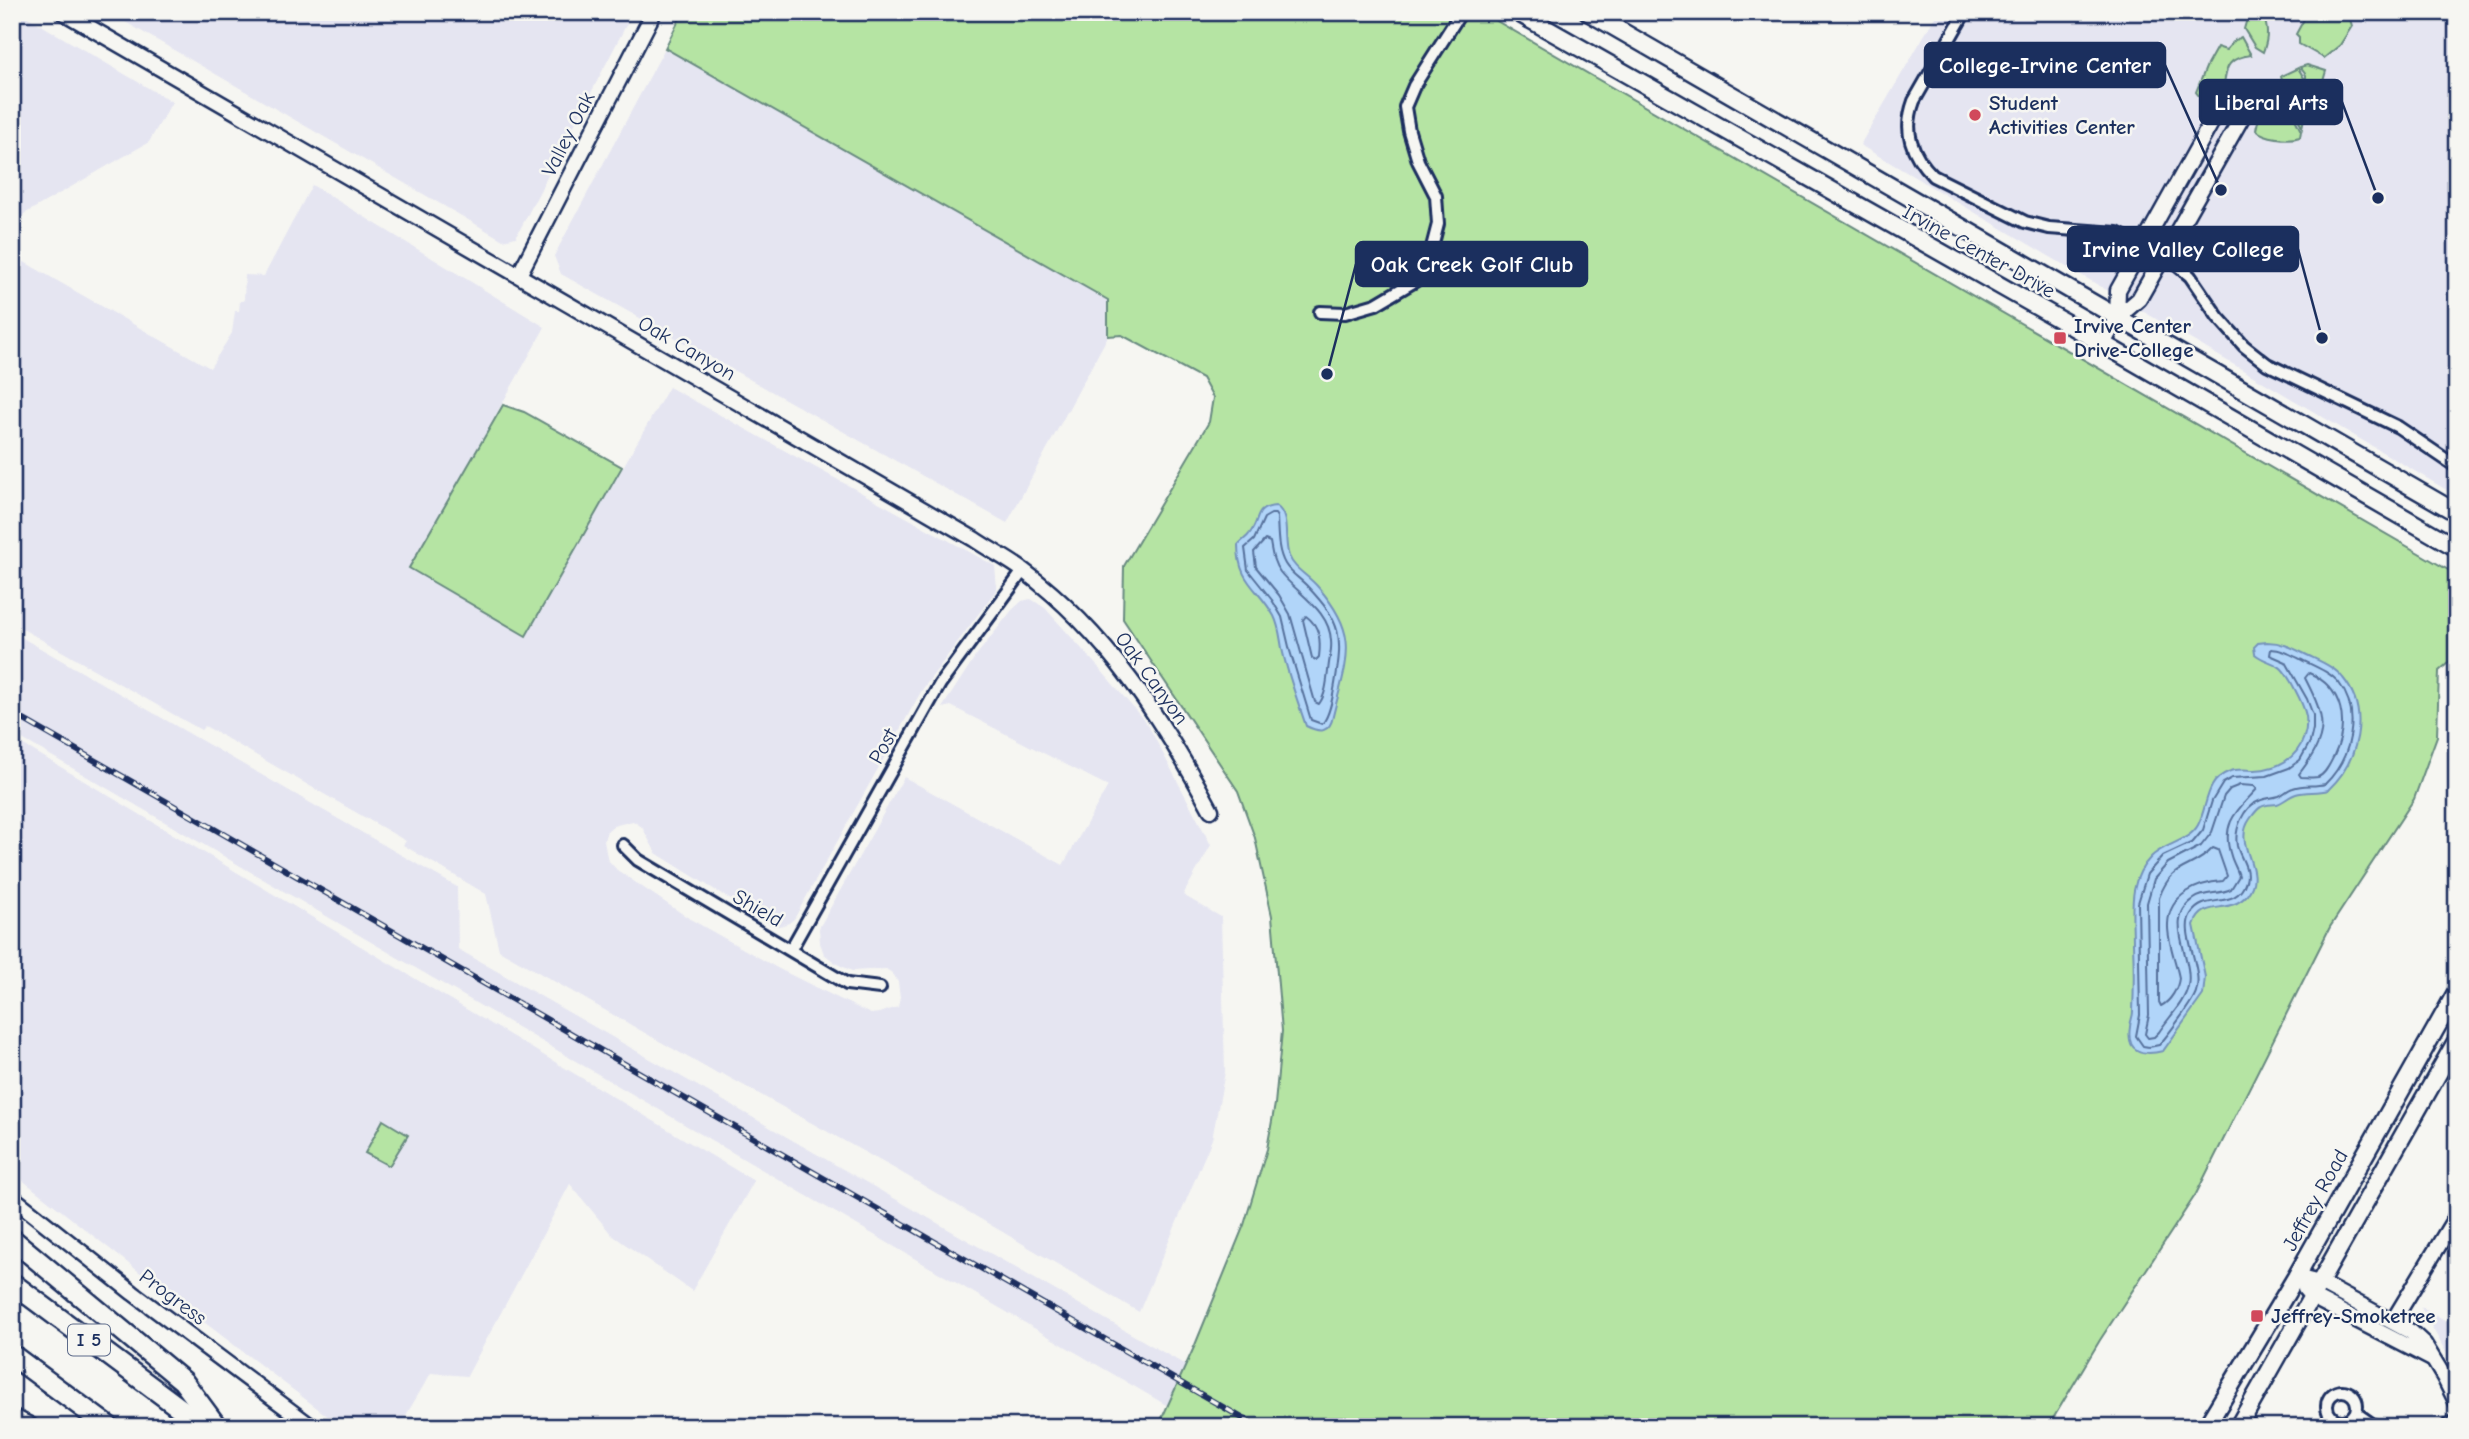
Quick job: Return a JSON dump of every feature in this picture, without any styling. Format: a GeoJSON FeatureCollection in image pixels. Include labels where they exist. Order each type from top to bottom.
{"type":"FeatureCollection","features":[{"type":"Feature","properties":{"kind":"highway"},"geometry":{"type":"LineString","coordinates":[[12,1239],[183,1381],[217,1427]]}},
{"type":"Feature","properties":{"kind":"highway","name":"I 5"},"geometry":{"type":"LineString","coordinates":[[12,1283],[205,1427]]}},
{"type":"Feature","properties":{"kind":"highway"},"geometry":{"type":"LineString","coordinates":[[16,1359],[108,1427]]}},
{"type":"Feature","properties":{"kind":"highway"},"geometry":{"type":"LineString","coordinates":[[12,1419],[28,1427]]}},
{"type":"Feature","properties":{"kind":"main road","name":"Irvine Center Drive"},"geometry":{"type":"LineString","coordinates":[[1517,12],[2457,548]]}},
{"type":"Feature","properties":{"kind":"main road","name":"Irvine Center Drive"},"geometry":{"type":"LineString","coordinates":[[1588,12],[2457,513]]}},
{"type":"Feature","properties":{"kind":"main road","name":"Jeffrey Road"},"geometry":{"type":"LineString","coordinates":[[2206,1427],[2296,1277],[2457,991]]}},
{"type":"Feature","properties":{"kind":"main road"},"geometry":{"type":"LineString","coordinates":[[2238,1427],[2457,1040]]}},
{"type":"Feature","properties":{"kind":"street","name":"Oak Canyon"},"geometry":{"type":"LineString","coordinates":[[62,12],[519,275],[971,538],[1023,571],[1072,612],[1112,654],[1181,754],[1210,810]]}},
{"type":"Feature","properties":{"kind":"street","name":"Valley Oak"},"geometry":{"type":"LineString","coordinates":[[519,275],[654,12]]}},
{"type":"Feature","properties":{"kind":"street"},"geometry":{"type":"LineString","coordinates":[[1320,312],[1345,313],[1376,304],[1415,281],[1430,255],[1438,224],[1436,196],[1418,161],[1405,107],[1414,86],[1461,12]]}},
{"type":"Feature","properties":{"kind":"street"},"geometry":{"type":"LineString","coordinates":[[1965,12],[1913,101],[1908,117],[1914,151],[1922,165],[1946,184],[2025,222],[2049,228],[2117,233],[2178,266],[2190,276],[2218,317],[2244,346],[2267,364],[2398,427],[2457,467]]}},
{"type":"Feature","properties":{"kind":"street"},"geometry":{"type":"LineString","coordinates":[[2103,344],[2117,318],[2139,299],[2246,110],[2225,98],[2118,290],[2117,318]]}},
{"type":"Feature","properties":{"kind":"street","name":"Post"},"geometry":{"type":"LineString","coordinates":[[791,949],[940,684],[1023,571]]}},
{"type":"Feature","properties":{"kind":"street","name":"Shield"},"geometry":{"type":"LineString","coordinates":[[623,845],[638,860],[847,984],[880,988]]}},
{"type":"Feature","properties":{"kind":"street","name":"Progress"},"geometry":{"type":"LineString","coordinates":[[12,1196],[133,1293],[312,1427]]}},
{"type":"Feature","properties":{"kind":"street"},"geometry":{"type":"LineString","coordinates":[[2393,1321],[2449,1243],[2457,1215]]}},
{"type":"Feature","properties":{"kind":"street"},"geometry":{"type":"LineString","coordinates":[[2296,1277],[2432,1359]]}},
{"type":"Feature","properties":{"kind":"street"},"geometry":{"type":"LineString","coordinates":[[2316,1290],[2393,1321],[2424,1344],[2457,1403]]}},
{"type":"Feature","properties":{"kind":"street"},"geometry":{"type":"LineString","coordinates":[[2356,1413],[2376,1427]]}},
{"type":"Feature","properties":{"kind":"street"},"geometry":{"type":"LineString","coordinates":[[2445,1427],[2457,1420]]}},
{"type":"Feature","properties":{"kind":"shaded area"},"geometry":{"type":"Polygon","coordinates":[[[12,12],[19,12],[172,102],[149,142],[24,214],[12,236],[12,12]]]}},
{"type":"Feature","properties":{"kind":"shaded area"},"geometry":{"type":"Polygon","coordinates":[[[108,12],[633,12],[516,237],[503,240],[108,12]]]}},
{"type":"Feature","properties":{"kind":"shaded area"},"geometry":{"type":"Polygon","coordinates":[[[1938,12],[2457,12],[2457,496],[1860,145],[1938,12]]]}},
{"type":"Feature","properties":{"kind":"shaded area"},"geometry":{"type":"Polygon","coordinates":[[[665,48],[1108,301],[1108,336],[1007,523],[561,274],[554,256],[665,48]]]}},
{"type":"Feature","properties":{"kind":"shaded area"},"geometry":{"type":"Polygon","coordinates":[[[312,185],[545,327],[410,568],[527,634],[669,387],[995,566],[997,589],[922,690],[794,919],[789,923],[771,925],[656,853],[642,827],[633,821],[613,826],[607,831],[604,840],[608,860],[617,870],[690,919],[779,969],[871,1014],[879,1013],[898,1007],[898,982],[892,973],[886,969],[852,971],[837,964],[824,954],[819,928],[904,777],[1063,865],[1108,786],[951,706],[942,708],[975,657],[1022,601],[1031,599],[1045,608],[1148,725],[1211,845],[1183,895],[1221,917],[1225,1072],[1212,1139],[1139,1312],[897,1170],[721,1073],[719,1075],[499,950],[486,894],[403,845],[406,841],[205,726],[201,730],[12,623],[12,255],[210,368],[232,333],[235,311],[239,311],[240,301],[244,301],[245,275],[264,276],[312,185]]]}},
{"type":"Feature","properties":{"kind":"shaded area"},"geometry":{"type":"Polygon","coordinates":[[[12,632],[457,887],[458,949],[1294,1427],[1204,1427],[12,733],[12,632]]]}},
{"type":"Feature","properties":{"kind":"shaded area"},"geometry":{"type":"Polygon","coordinates":[[[12,738],[754,1181],[692,1291],[612,1235],[570,1184],[467,1376],[431,1373],[399,1427],[342,1427],[12,1172],[12,738]]]}},
{"type":"Feature","properties":{"kind":"shaded area"},"geometry":{"type":"Polygon","coordinates":[[[2420,1306],[2457,1327],[2457,1372],[2420,1306]]]}},
{"type":"Feature","properties":{"kind":"green space"},"geometry":{"type":"Polygon","coordinates":[[[683,12],[1481,12],[2457,575],[2457,655],[2439,671],[2437,736],[2414,799],[2330,927],[2196,1194],[2100,1340],[2048,1427],[1158,1427],[1244,1225],[1267,1149],[1275,1104],[1282,1031],[1272,916],[1255,838],[1238,791],[1123,619],[1124,566],[1209,422],[1213,398],[1202,378],[1122,335],[1108,336],[1108,300],[665,48],[683,12]]]}},
{"type":"Feature","properties":{"kind":"green space"},"geometry":{"type":"Polygon","coordinates":[[[2249,12],[2262,12],[2264,17],[2267,37],[2263,52],[2255,47],[2244,29],[2249,12]]]}},
{"type":"Feature","properties":{"kind":"green space"},"geometry":{"type":"Polygon","coordinates":[[[2308,12],[2348,12],[2352,26],[2340,45],[2324,58],[2299,44],[2296,34],[2308,12]]]}},
{"type":"Feature","properties":{"kind":"green space"},"geometry":{"type":"Polygon","coordinates":[[[2241,37],[2251,55],[2233,61],[2226,71],[2218,96],[2211,103],[2203,101],[2196,92],[2217,47],[2226,50],[2241,37]]]}},
{"type":"Feature","properties":{"kind":"green space"},"geometry":{"type":"Polygon","coordinates":[[[2307,65],[2326,71],[2319,95],[2305,113],[2302,128],[2285,95],[2281,76],[2298,68],[2304,78],[2303,84],[2306,84],[2306,75],[2300,67],[2307,65]]]}},
{"type":"Feature","properties":{"kind":"green space"},"geometry":{"type":"Polygon","coordinates":[[[2281,90],[2301,131],[2300,137],[2277,138],[2256,130],[2262,113],[2281,90]]]}},
{"type":"Feature","properties":{"kind":"green space"},"geometry":{"type":"Polygon","coordinates":[[[503,405],[524,412],[622,467],[526,636],[409,568],[503,405]]]}},
{"type":"Feature","properties":{"kind":"green space"},"geometry":{"type":"Polygon","coordinates":[[[383,1120],[408,1135],[389,1166],[365,1153],[383,1120]]]}},
{"type":"Feature","properties":{"kind":"water"},"geometry":{"type":"Polygon","coordinates":[[[1276,506],[1284,516],[1287,550],[1291,561],[1332,604],[1345,634],[1347,649],[1343,679],[1332,722],[1324,730],[1306,726],[1288,672],[1276,621],[1241,568],[1238,545],[1250,533],[1258,515],[1264,509],[1276,506]]]}},
{"type":"Feature","properties":{"kind":"water"},"geometry":{"type":"Polygon","coordinates":[[[2258,643],[2283,644],[2297,650],[2340,674],[2352,691],[2357,706],[2357,736],[2353,751],[2347,765],[2328,790],[2296,794],[2280,803],[2263,806],[2250,819],[2244,839],[2254,876],[2247,895],[2232,905],[2204,912],[2194,925],[2205,977],[2203,995],[2163,1051],[2142,1052],[2133,1047],[2129,1035],[2134,995],[2132,908],[2135,887],[2143,866],[2156,852],[2194,831],[2211,788],[2221,776],[2235,770],[2255,770],[2278,765],[2291,757],[2305,735],[2306,716],[2290,681],[2282,669],[2255,654],[2254,647],[2258,643]]]}},
{"type":"Feature","properties":{"kind":"railway"},"geometry":{"type":"LineString","coordinates":[[12,713],[1258,1427]]}},
{"type":"Feature","properties":{"kind":"place","name":"Student Activities Center"},"geometry":{"type":"Point","coordinates":[1975,115]}},
{"type":"Feature","properties":{"kind":"place","name":"College-Irvine Center"},"geometry":{"type":"Point","coordinates":[2221,190]}},
{"type":"Feature","properties":{"kind":"place","name":"Liberal Arts"},"geometry":{"type":"Point","coordinates":[2378,198]}},
{"type":"Feature","properties":{"kind":"place","name":"Irvive Center Drive-College"},"geometry":{"type":"Point","coordinates":[2060,338]}},
{"type":"Feature","properties":{"kind":"place","name":"Irvine Valley College"},"geometry":{"type":"Point","coordinates":[2322,338]}},
{"type":"Feature","properties":{"kind":"place","name":"Oak Creek Golf Club"},"geometry":{"type":"Point","coordinates":[1327,374]}},
{"type":"Feature","properties":{"kind":"place","name":"Jeffrey-Smoketree"},"geometry":{"type":"Point","coordinates":[2257,1316]}}]}
